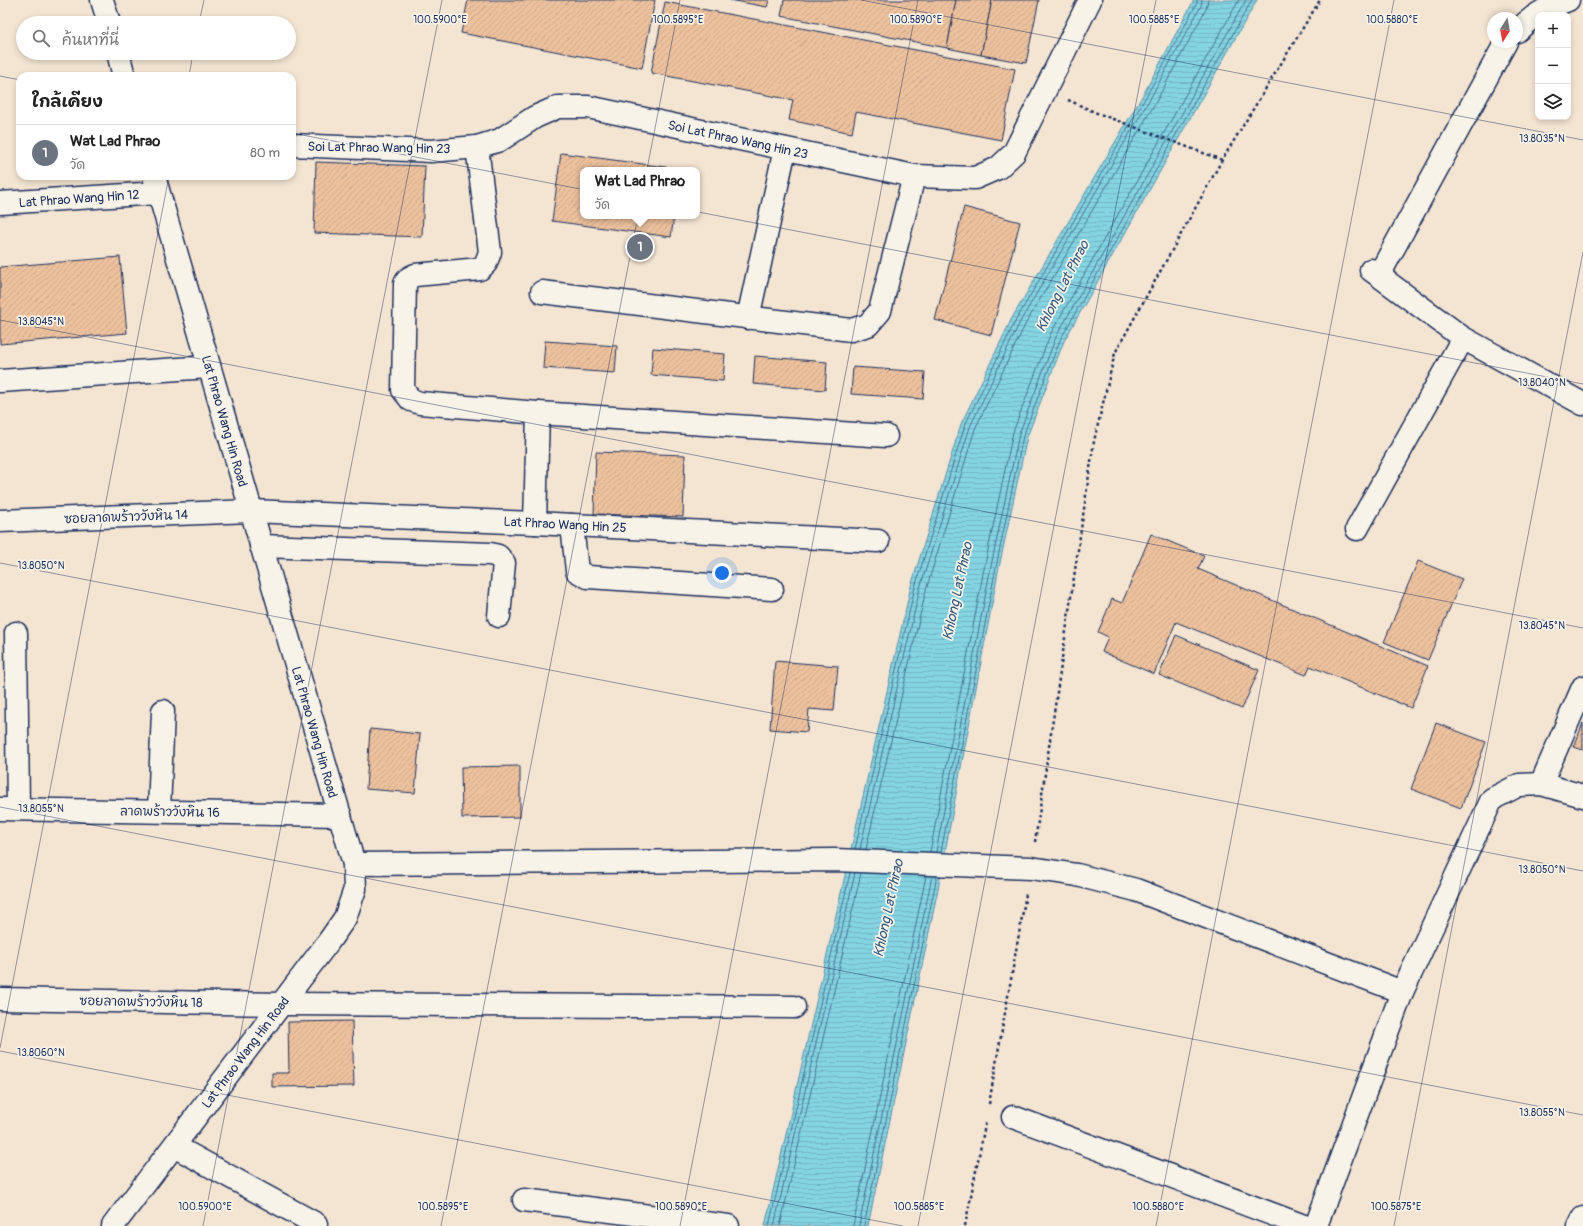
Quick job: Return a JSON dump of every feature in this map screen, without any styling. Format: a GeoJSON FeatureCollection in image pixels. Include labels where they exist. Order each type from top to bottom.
{"type":"FeatureCollection","features":[{"type":"Feature","properties":{"kind":"street"},"geometry":{"type":"LineString","coordinates":[[102,0],[107,16]]}},
{"type":"Feature","properties":{"kind":"street","name":"Soi Lat Phrao Wang Hin 23"},"geometry":{"type":"LineString","coordinates":[[296,145],[431,151],[477,147],[500,140],[535,117],[558,107],[588,107],[914,176],[975,178],[998,168],[1014,153],[1090,0]]}},
{"type":"Feature","properties":{"kind":"street"},"geometry":{"type":"LineString","coordinates":[[1523,25],[1552,5],[1568,0]]}},
{"type":"Feature","properties":{"kind":"street"},"geometry":{"type":"LineString","coordinates":[[1503,48],[1375,272],[1464,338],[1583,404]]}},
{"type":"Feature","properties":{"kind":"street"},"geometry":{"type":"LineString","coordinates":[[120,60],[123,72]]}},
{"type":"Feature","properties":{"kind":"street"},"geometry":{"type":"LineString","coordinates":[[477,147],[490,252],[486,263],[480,269],[415,275],[409,278],[405,283],[403,390],[411,400],[420,403],[538,413],[886,436]]}},
{"type":"Feature","properties":{"kind":"street"},"geometry":{"type":"LineString","coordinates":[[748,318],[785,149]]}},
{"type":"Feature","properties":{"kind":"street"},"geometry":{"type":"LineString","coordinates":[[542,292],[851,330],[868,325],[880,311],[914,176]]}},
{"type":"Feature","properties":{"kind":"street","name":"Lat Phrao Wang Hin 12"},"geometry":{"type":"LineString","coordinates":[[0,203],[156,185]]}},
{"type":"Feature","properties":{"kind":"street","name":"Lat Phrao Wang Hin Road"},"geometry":{"type":"LineString","coordinates":[[113,1226],[282,1004],[345,918],[355,889],[354,864],[340,814],[156,185]]}},
{"type":"Feature","properties":{"kind":"street"},"geometry":{"type":"LineString","coordinates":[[1357,529],[1464,338]]}},
{"type":"Feature","properties":{"kind":"street"},"geometry":{"type":"LineString","coordinates":[[0,381],[209,367]]}},
{"type":"Feature","properties":{"kind":"street"},"geometry":{"type":"LineString","coordinates":[[535,523],[538,413]]}},
{"type":"Feature","properties":{"kind":"street","name":"ซอยลาดพร้าววังหิน 14"},"geometry":{"type":"LineString","coordinates":[[0,522],[251,511]]}},
{"type":"Feature","properties":{"kind":"street","name":"Lat Phrao Wang Hin 25"},"geometry":{"type":"LineString","coordinates":[[251,511],[535,523],[878,541]]}},
{"type":"Feature","properties":{"kind":"street"},"geometry":{"type":"LineString","coordinates":[[572,525],[577,571],[588,577],[772,589]]}},
{"type":"Feature","properties":{"kind":"street"},"geometry":{"type":"LineString","coordinates":[[261,546],[490,554],[498,556],[504,563],[498,616]]}},
{"type":"Feature","properties":{"kind":"street"},"geometry":{"type":"LineString","coordinates":[[9,809],[16,633]]}},
{"type":"Feature","properties":{"kind":"street"},"geometry":{"type":"LineString","coordinates":[[1541,784],[1583,687]]}},
{"type":"Feature","properties":{"kind":"street"},"geometry":{"type":"LineString","coordinates":[[159,811],[162,711]]}},
{"type":"Feature","properties":{"kind":"street"},"geometry":{"type":"LineString","coordinates":[[1316,1226],[1402,992],[1492,799],[1519,785],[1541,784],[1583,796]]}},
{"type":"Feature","properties":{"kind":"street","name":"ลาดพร้าววังหิน 16"},"geometry":{"type":"LineString","coordinates":[[9,809],[340,814]]}},
{"type":"Feature","properties":{"kind":"street"},"geometry":{"type":"LineString","coordinates":[[354,864],[834,860],[1031,868],[1077,875],[1136,890],[1402,992]]}},
{"type":"Feature","properties":{"kind":"street","name":"ซอยลาดพร้าววังหิน 18"},"geometry":{"type":"LineString","coordinates":[[0,999],[282,1004],[794,1007]]}},
{"type":"Feature","properties":{"kind":"street"},"geometry":{"type":"LineString","coordinates":[[1013,1117],[1304,1226]]}},
{"type":"Feature","properties":{"kind":"street"},"geometry":{"type":"LineString","coordinates":[[174,1146],[316,1224]]}},
{"type":"Feature","properties":{"kind":"street"},"geometry":{"type":"LineString","coordinates":[[524,1200],[660,1221],[728,1226]]}},
{"type":"Feature","properties":{"kind":"street"},"geometry":{"type":"LineString","coordinates":[[1579,1226],[1583,1218]]}},
{"type":"Feature","properties":{"kind":"path"},"geometry":{"type":"LineString","coordinates":[[988,1111],[1031,868],[1094,441],[1115,352],[1222,160],[1320,0]]}},
{"type":"Feature","properties":{"kind":"path"},"geometry":{"type":"LineString","coordinates":[[1046,90],[1097,113],[1222,160]]}},
{"type":"Feature","properties":{"kind":"path"},"geometry":{"type":"LineString","coordinates":[[965,1226],[986,1118]]}},
{"type":"Feature","properties":{"kind":"water","name":"Khlong Lat Phrao"},"geometry":{"type":"Polygon","coordinates":[[[1194,0],[1257,0],[1064,341],[1027,437],[998,572],[938,889],[868,1226],[765,1226],[911,586],[961,424],[1012,318],[1144,93],[1194,0]]]}},
{"type":"Feature","properties":{"kind":"building"},"geometry":{"type":"Polygon","coordinates":[[[468,0],[655,0],[642,68],[461,33],[468,0]]]}},
{"type":"Feature","properties":{"kind":"building"},"geometry":{"type":"Polygon","coordinates":[[[730,0],[769,0],[767,7],[730,0]]]}},
{"type":"Feature","properties":{"kind":"building"},"geometry":{"type":"Polygon","coordinates":[[[784,0],[956,0],[947,48],[781,16],[784,0]]]}},
{"type":"Feature","properties":{"kind":"building"},"geometry":{"type":"Polygon","coordinates":[[[956,0],[992,0],[981,55],[947,48],[956,0]]]}},
{"type":"Feature","properties":{"kind":"building"},"geometry":{"type":"Polygon","coordinates":[[[992,0],[1039,0],[1026,63],[981,55],[992,0]]]}},
{"type":"Feature","properties":{"kind":"building"},"geometry":{"type":"Polygon","coordinates":[[[665,2],[1015,69],[1001,140],[856,112],[852,133],[789,120],[793,100],[651,73],[665,2]]]}},
{"type":"Feature","properties":{"kind":"building"},"geometry":{"type":"Polygon","coordinates":[[[561,153],[665,167],[580,167],[580,219],[674,219],[671,237],[552,221],[561,153]]]}},
{"type":"Feature","properties":{"kind":"building"},"geometry":{"type":"Polygon","coordinates":[[[316,162],[425,166],[422,237],[314,233],[316,162]]]}},
{"type":"Feature","properties":{"kind":"building"},"geometry":{"type":"Polygon","coordinates":[[[964,207],[1020,222],[991,335],[935,320],[964,207]]]}},
{"type":"Feature","properties":{"kind":"building"},"geometry":{"type":"Polygon","coordinates":[[[120,257],[127,333],[0,344],[0,267],[120,257]]]}},
{"type":"Feature","properties":{"kind":"building"},"geometry":{"type":"Polygon","coordinates":[[[545,341],[617,346],[615,373],[543,368],[545,341]]]}},
{"type":"Feature","properties":{"kind":"building"},"geometry":{"type":"Polygon","coordinates":[[[653,348],[725,354],[723,381],[651,375],[653,348]]]}},
{"type":"Feature","properties":{"kind":"building"},"geometry":{"type":"Polygon","coordinates":[[[755,356],[827,362],[825,390],[753,384],[755,356]]]}},
{"type":"Feature","properties":{"kind":"building"},"geometry":{"type":"Polygon","coordinates":[[[853,367],[925,372],[923,399],[851,394],[853,367]]]}},
{"type":"Feature","properties":{"kind":"building"},"geometry":{"type":"Polygon","coordinates":[[[596,452],[685,455],[683,517],[594,514],[596,452]]]}},
{"type":"Feature","properties":{"kind":"building"},"geometry":{"type":"Polygon","coordinates":[[[1151,534],[1204,556],[1198,569],[1428,666],[1411,708],[1310,666],[1306,675],[1176,622],[1154,674],[1102,652],[1108,637],[1098,632],[1112,599],[1122,603],[1151,534]]]}},
{"type":"Feature","properties":{"kind":"building"},"geometry":{"type":"Polygon","coordinates":[[[1418,561],[1462,579],[1428,660],[1384,642],[1418,561]]]}},
{"type":"Feature","properties":{"kind":"building"},"geometry":{"type":"Polygon","coordinates":[[[1176,635],[1259,670],[1242,709],[1159,675],[1176,635]]]}},
{"type":"Feature","properties":{"kind":"building"},"geometry":{"type":"Polygon","coordinates":[[[775,661],[838,666],[834,711],[809,709],[807,732],[770,729],[775,661]]]}},
{"type":"Feature","properties":{"kind":"building"},"geometry":{"type":"Polygon","coordinates":[[[1436,723],[1486,742],[1461,808],[1411,789],[1436,723]]]}},
{"type":"Feature","properties":{"kind":"building"},"geometry":{"type":"Polygon","coordinates":[[[1583,723],[1583,750],[1574,747],[1583,723]]]}},
{"type":"Feature","properties":{"kind":"building"},"geometry":{"type":"Polygon","coordinates":[[[370,729],[420,734],[415,793],[366,789],[370,729]]]}},
{"type":"Feature","properties":{"kind":"building"},"geometry":{"type":"Polygon","coordinates":[[[520,766],[520,817],[462,818],[461,767],[520,766]]]}},
{"type":"Feature","properties":{"kind":"building"},"geometry":{"type":"Polygon","coordinates":[[[352,1021],[354,1086],[272,1087],[272,1073],[289,1073],[288,1022],[352,1021]]]}},
{"type":"Feature","properties":{"kind":"place","name":"Wat Lad Phrao"},"geometry":{"type":"Point","coordinates":[640,247]}}]}
